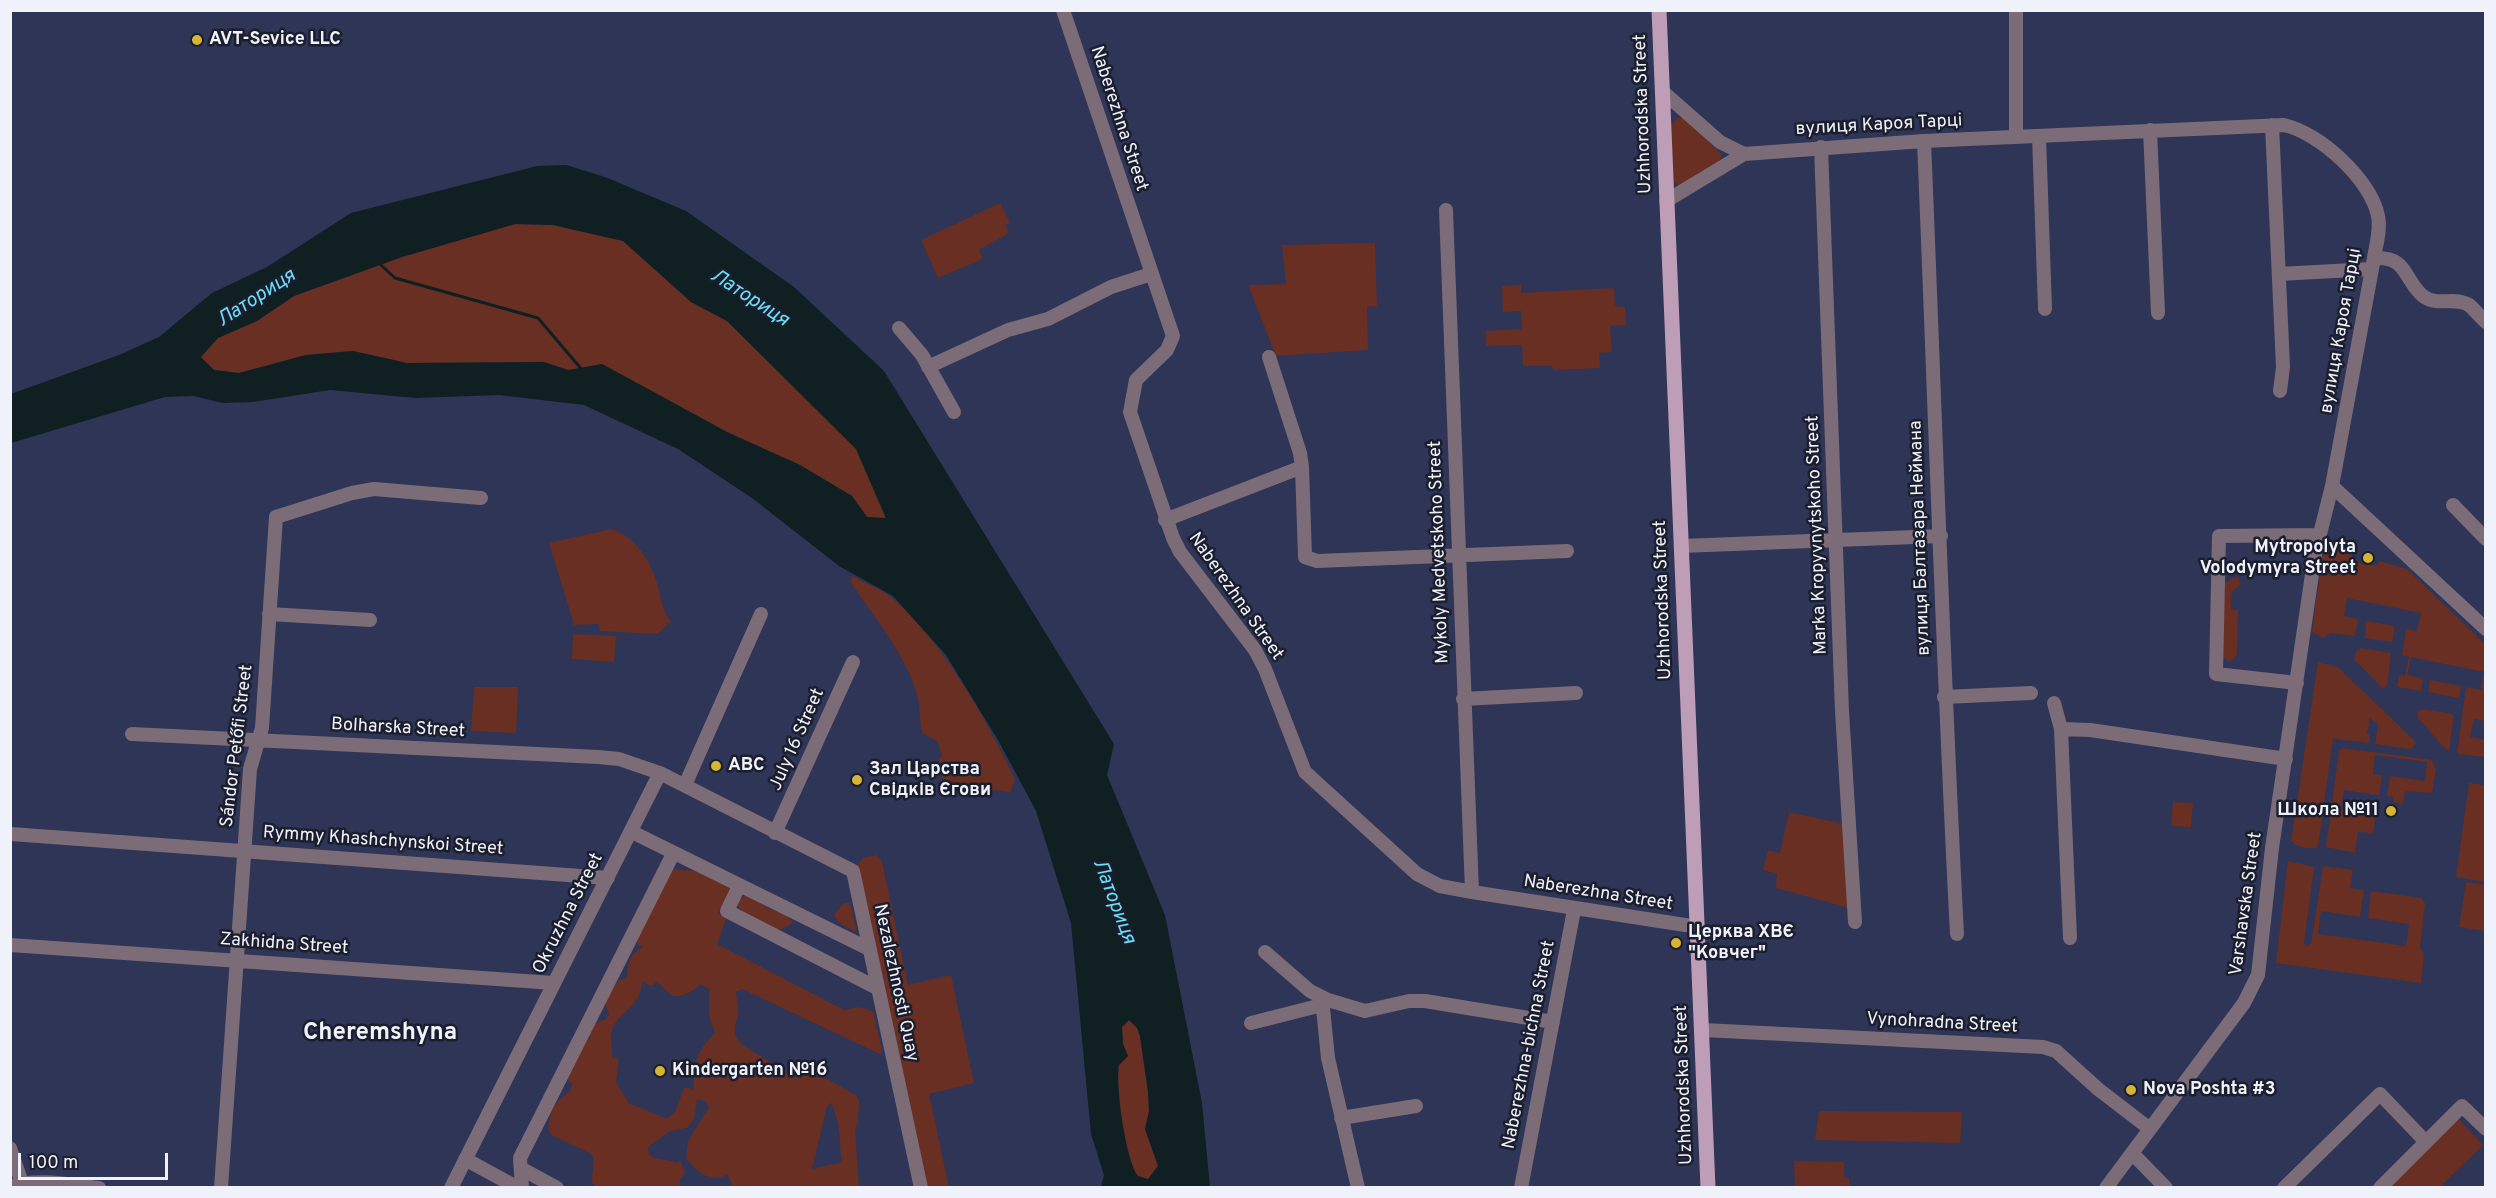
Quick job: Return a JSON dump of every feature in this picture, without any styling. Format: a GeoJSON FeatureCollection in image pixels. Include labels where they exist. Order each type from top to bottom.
{"type":"FeatureCollection","features":[{"type":"Feature","properties":{"kind":"main road","name":"Uzhhorodska Street"},"geometry":{"type":"LineString","coordinates":[[1659,10],[1708,1188]]}},
{"type":"Feature","properties":{"kind":"street","name":"Naberezhna Street"},"geometry":{"type":"LineString","coordinates":[[1063,10],[1150,274],[1173,336],[1167,351],[1136,380],[1130,412],[1165,520],[1180,552],[1255,650],[1265,669],[1305,772],[1417,874],[1440,886],[1574,910],[1698,927]]}},
{"type":"Feature","properties":{"kind":"street"},"geometry":{"type":"LineString","coordinates":[[2016,10],[2016,137]]}},
{"type":"Feature","properties":{"kind":"street"},"geometry":{"type":"LineString","coordinates":[[1662,91],[1720,142],[1744,154]]}},
{"type":"Feature","properties":{"kind":"street"},"geometry":{"type":"LineString","coordinates":[[2272,125],[2283,367],[2280,391]]}},
{"type":"Feature","properties":{"kind":"street","name":"вулиця Кароя Тарці"},"geometry":{"type":"LineString","coordinates":[[1666,201],[1744,154],[1924,141],[2272,125],[2307,132],[2333,152],[2358,179],[2370,195],[2379,219],[2373,264],[2332,486],[2319,535]]}},
{"type":"Feature","properties":{"kind":"street"},"geometry":{"type":"LineString","coordinates":[[2150,130],[2158,313]]}},
{"type":"Feature","properties":{"kind":"street"},"geometry":{"type":"LineString","coordinates":[[2039,136],[2045,309]]}},
{"type":"Feature","properties":{"kind":"street","name":"вулиця Балтазара Неймана"},"geometry":{"type":"LineString","coordinates":[[1924,141],[1941,536],[1944,697],[1958,934]]}},
{"type":"Feature","properties":{"kind":"street","name":"Marka Kropyvnytskoho Street"},"geometry":{"type":"LineString","coordinates":[[1821,147],[1842,711],[1855,922]]}},
{"type":"Feature","properties":{"kind":"street","name":"Mykoly Medvetskoho Street"},"geometry":{"type":"LineString","coordinates":[[1446,210],[1472,892]]}},
{"type":"Feature","properties":{"kind":"street"},"geometry":{"type":"LineString","coordinates":[[2279,274],[2373,264],[2388,257],[2396,261],[2422,295],[2431,301],[2461,302],[2468,305],[2486,322]]}},
{"type":"Feature","properties":{"kind":"street"},"geometry":{"type":"LineString","coordinates":[[928,367],[1008,330],[1048,319],[1110,287],[1150,274]]}},
{"type":"Feature","properties":{"kind":"street"},"geometry":{"type":"LineString","coordinates":[[899,328],[928,367],[954,412]]}},
{"type":"Feature","properties":{"kind":"street"},"geometry":{"type":"LineString","coordinates":[[1269,357],[1300,453],[1305,557],[1317,561],[1567,551]]}},
{"type":"Feature","properties":{"kind":"street"},"geometry":{"type":"LineString","coordinates":[[1165,520],[1302,468]]}},
{"type":"Feature","properties":{"kind":"street"},"geometry":{"type":"LineString","coordinates":[[2332,486],[2486,629]]}},
{"type":"Feature","properties":{"kind":"street","name":"Sándor Petőfi Street"},"geometry":{"type":"LineString","coordinates":[[220,1188],[250,770],[262,728],[276,517],[351,492],[374,489],[481,498]]}},
{"type":"Feature","properties":{"kind":"street"},"geometry":{"type":"LineString","coordinates":[[2453,506],[2486,540]]}},
{"type":"Feature","properties":{"kind":"street"},"geometry":{"type":"LineString","coordinates":[[2297,683],[2216,674],[2219,536],[2319,535]]}},
{"type":"Feature","properties":{"kind":"street","name":"Varshavska Street"},"geometry":{"type":"LineString","coordinates":[[2106,1188],[2244,1003],[2258,975],[2272,848],[2319,535]]}},
{"type":"Feature","properties":{"kind":"street"},"geometry":{"type":"LineString","coordinates":[[1681,546],[1941,536]]}},
{"type":"Feature","properties":{"kind":"street"},"geometry":{"type":"LineString","coordinates":[[269,614],[370,620]]}},
{"type":"Feature","properties":{"kind":"street"},"geometry":{"type":"LineString","coordinates":[[685,785],[762,614]]}},
{"type":"Feature","properties":{"kind":"street","name":"July 16 Street"},"geometry":{"type":"LineString","coordinates":[[776,833],[854,662]]}},
{"type":"Feature","properties":{"kind":"street"},"geometry":{"type":"LineString","coordinates":[[1463,699],[1576,693]]}},
{"type":"Feature","properties":{"kind":"street"},"geometry":{"type":"LineString","coordinates":[[1944,697],[2031,693]]}},
{"type":"Feature","properties":{"kind":"street"},"geometry":{"type":"LineString","coordinates":[[2055,703],[2061,729],[2070,938]]}},
{"type":"Feature","properties":{"kind":"street"},"geometry":{"type":"LineString","coordinates":[[2061,729],[2090,730],[2286,759]]}},
{"type":"Feature","properties":{"kind":"street","name":"Bolharska Street"},"geometry":{"type":"LineString","coordinates":[[132,734],[598,757],[620,759],[660,773]]}},
{"type":"Feature","properties":{"kind":"street"},"geometry":{"type":"LineString","coordinates":[[660,773],[776,833]]}},
{"type":"Feature","properties":{"kind":"street","name":"Okruzhna Street"},"geometry":{"type":"LineString","coordinates":[[451,1188],[660,773]]}},
{"type":"Feature","properties":{"kind":"street"},"geometry":{"type":"LineString","coordinates":[[632,832],[869,948]]}},
{"type":"Feature","properties":{"kind":"street","name":"Nezalezhnosti Quay"},"geometry":{"type":"LineString","coordinates":[[776,833],[853,871],[921,1188]]}},
{"type":"Feature","properties":{"kind":"street","name":"Rymmy Khashchynskoi Street"},"geometry":{"type":"LineString","coordinates":[[11,834],[609,878]]}},
{"type":"Feature","properties":{"kind":"street"},"geometry":{"type":"LineString","coordinates":[[465,1159],[520,1188],[522,1169],[520,1158],[673,854]]}},
{"type":"Feature","properties":{"kind":"street"},"geometry":{"type":"LineString","coordinates":[[739,886],[727,911],[877,988]]}},
{"type":"Feature","properties":{"kind":"street","name":"Naberezhna-bichna Street"},"geometry":{"type":"LineString","coordinates":[[1521,1188],[1574,910]]}},
{"type":"Feature","properties":{"kind":"street","name":"Zakhidna Street"},"geometry":{"type":"LineString","coordinates":[[10,945],[554,983]]}},
{"type":"Feature","properties":{"kind":"street"},"geometry":{"type":"LineString","coordinates":[[1265,952],[1322,1001],[1365,1011],[1377,1011],[1409,1001],[1425,1001],[1553,1022]]}},
{"type":"Feature","properties":{"kind":"street"},"geometry":{"type":"LineString","coordinates":[[1251,1023],[1322,1001]]}},
{"type":"Feature","properties":{"kind":"street"},"geometry":{"type":"LineString","coordinates":[[1322,1001],[1328,1058],[1359,1188]]}},
{"type":"Feature","properties":{"kind":"street","name":"Vynohradna Street"},"geometry":{"type":"LineString","coordinates":[[1702,1030],[2043,1047],[2056,1052],[2098,1089],[2150,1129]]}},
{"type":"Feature","properties":{"kind":"street"},"geometry":{"type":"LineString","coordinates":[[2284,1188],[2380,1094],[2426,1142]]}},
{"type":"Feature","properties":{"kind":"street"},"geometry":{"type":"LineString","coordinates":[[1341,1118],[1416,1106]]}},
{"type":"Feature","properties":{"kind":"street"},"geometry":{"type":"LineString","coordinates":[[2380,1188],[2462,1106],[2486,1129]]}},
{"type":"Feature","properties":{"kind":"street"},"geometry":{"type":"LineString","coordinates":[[10,1148],[16,1185],[99,1188]]}},
{"type":"Feature","properties":{"kind":"street"},"geometry":{"type":"LineString","coordinates":[[2132,1153],[2166,1188]]}},
{"type":"Feature","properties":{"kind":"street"},"geometry":{"type":"LineString","coordinates":[[522,1169],[557,1188]]}},
{"type":"Feature","properties":{"kind":"shaded area"},"geometry":{"type":"Polygon","coordinates":[[[1677,118],[1685,118],[1722,155],[1719,161],[1679,186],[1673,180],[1671,126],[1677,118]]]}},
{"type":"Feature","properties":{"kind":"shaded area"},"geometry":{"type":"Polygon","coordinates":[[[1000,203],[1010,223],[1005,225],[1009,233],[979,250],[983,259],[938,278],[921,240],[1000,203]]]}},
{"type":"Feature","properties":{"kind":"shaded area"},"geometry":{"type":"Polygon","coordinates":[[[515,224],[553,225],[623,241],[691,302],[727,321],[856,449],[886,519],[867,517],[852,496],[800,465],[727,432],[602,364],[568,370],[544,362],[407,363],[353,351],[306,355],[239,373],[214,370],[200,357],[218,338],[257,321],[294,296],[402,257],[515,224]]]}},
{"type":"Feature","properties":{"kind":"shaded area"},"geometry":{"type":"Polygon","coordinates":[[[1375,243],[1377,306],[1367,307],[1368,350],[1276,356],[1248,285],[1286,284],[1282,245],[1375,243]]]}},
{"type":"Feature","properties":{"kind":"shaded area"},"geometry":{"type":"Polygon","coordinates":[[[1521,285],[1521,293],[1614,288],[1615,306],[1625,307],[1626,325],[1610,326],[1612,352],[1599,353],[1600,368],[1553,370],[1552,366],[1523,366],[1522,345],[1486,346],[1486,331],[1522,329],[1521,311],[1503,312],[1502,286],[1521,285]]]}},
{"type":"Feature","properties":{"kind":"shaded area"},"geometry":{"type":"Polygon","coordinates":[[[611,529],[628,537],[647,559],[651,568],[664,610],[671,622],[657,634],[600,631],[599,624],[574,625],[549,543],[611,529]]]}},
{"type":"Feature","properties":{"kind":"shaded area"},"geometry":{"type":"Polygon","coordinates":[[[2334,546],[2343,548],[2361,564],[2378,565],[2379,561],[2407,569],[2485,644],[2485,721],[2474,719],[2470,737],[2485,740],[2484,757],[2457,754],[2466,687],[2481,690],[2484,672],[2411,657],[2407,675],[2423,679],[2421,691],[2397,687],[2399,675],[2405,676],[2409,657],[2402,655],[2406,629],[2417,631],[2421,613],[2347,598],[2344,616],[2358,619],[2355,636],[2330,633],[2324,638],[2312,632],[2322,557],[2326,549],[2334,546]]]}},
{"type":"Feature","properties":{"kind":"shaded area"},"geometry":{"type":"Polygon","coordinates":[[[852,576],[892,598],[929,636],[946,659],[977,707],[1015,779],[1010,793],[999,790],[967,792],[944,783],[938,763],[942,755],[937,741],[922,733],[916,689],[909,673],[891,640],[850,581],[852,576]]]}},
{"type":"Feature","properties":{"kind":"shaded area"},"geometry":{"type":"Polygon","coordinates":[[[2237,576],[2241,584],[2231,593],[2231,610],[2238,610],[2237,655],[2229,662],[2221,655],[2225,583],[2237,576]]]}},
{"type":"Feature","properties":{"kind":"shaded area"},"geometry":{"type":"Polygon","coordinates":[[[2366,621],[2395,626],[2392,642],[2365,638],[2366,621]]]}},
{"type":"Feature","properties":{"kind":"shaded area"},"geometry":{"type":"Polygon","coordinates":[[[573,634],[616,636],[614,662],[572,659],[573,634]]]}},
{"type":"Feature","properties":{"kind":"shaded area"},"geometry":{"type":"Polygon","coordinates":[[[2361,648],[2391,653],[2387,686],[2383,689],[2354,659],[2356,651],[2361,648]]]}},
{"type":"Feature","properties":{"kind":"shaded area"},"geometry":{"type":"Polygon","coordinates":[[[2318,662],[2338,667],[2416,742],[2413,748],[2408,749],[2375,744],[2378,725],[2370,718],[2367,733],[2370,736],[2370,743],[2333,739],[2318,847],[2308,848],[2291,841],[2318,662]]]}},
{"type":"Feature","properties":{"kind":"shaded area"},"geometry":{"type":"Polygon","coordinates":[[[2430,680],[2461,686],[2459,698],[2428,692],[2430,680]]]}},
{"type":"Feature","properties":{"kind":"shaded area"},"geometry":{"type":"Polygon","coordinates":[[[474,687],[518,687],[516,733],[471,731],[474,687]]]}},
{"type":"Feature","properties":{"kind":"shaded area"},"geometry":{"type":"Polygon","coordinates":[[[2422,709],[2454,714],[2449,751],[2418,718],[2418,712],[2422,709]]]}},
{"type":"Feature","properties":{"kind":"shaded area"},"geometry":{"type":"Polygon","coordinates":[[[2342,748],[2432,760],[2436,769],[2432,793],[2405,791],[2403,804],[2393,802],[2393,797],[2387,796],[2390,776],[2425,781],[2427,762],[2375,755],[2373,774],[2382,775],[2379,795],[2344,790],[2341,809],[2376,814],[2373,833],[2358,832],[2355,853],[2326,847],[2339,751],[2342,748]]]}},
{"type":"Feature","properties":{"kind":"shaded area"},"geometry":{"type":"Polygon","coordinates":[[[2469,783],[2485,785],[2485,882],[2456,877],[2469,783]]]}},
{"type":"Feature","properties":{"kind":"shaded area"},"geometry":{"type":"Polygon","coordinates":[[[2173,802],[2193,803],[2191,827],[2171,826],[2173,802]]]}},
{"type":"Feature","properties":{"kind":"shaded area"},"geometry":{"type":"Polygon","coordinates":[[[1789,812],[1844,824],[1849,908],[1776,888],[1777,874],[1763,870],[1768,850],[1780,853],[1789,812]]]}},
{"type":"Feature","properties":{"kind":"shaded area"},"geometry":{"type":"Polygon","coordinates":[[[877,855],[882,862],[908,985],[951,975],[974,1083],[929,1094],[949,1187],[921,1187],[853,871],[863,858],[877,855]]]}},
{"type":"Feature","properties":{"kind":"shaded area"},"geometry":{"type":"Polygon","coordinates":[[[2288,861],[2314,867],[2304,943],[2306,946],[2311,944],[2323,866],[2353,870],[2350,888],[2364,890],[2360,917],[2321,911],[2318,934],[2406,946],[2409,924],[2368,918],[2371,891],[2422,898],[2425,903],[2420,947],[2424,955],[2421,983],[2276,963],[2288,861]]]}},
{"type":"Feature","properties":{"kind":"shaded area"},"geometry":{"type":"Polygon","coordinates":[[[675,869],[695,871],[727,886],[731,891],[718,913],[726,918],[717,944],[844,1010],[859,1007],[873,1011],[882,1050],[880,1054],[742,989],[736,992],[738,1012],[735,1034],[741,1044],[786,1072],[825,1078],[856,1095],[859,1101],[855,1131],[859,1187],[733,1187],[727,1174],[715,1178],[704,1175],[686,1158],[688,1141],[709,1107],[705,1101],[697,1099],[694,1119],[687,1128],[670,1131],[648,1147],[649,1155],[652,1157],[675,1163],[681,1161],[685,1173],[680,1179],[680,1187],[594,1187],[592,1154],[553,1136],[548,1130],[554,1106],[571,1090],[572,1084],[567,1078],[580,1048],[589,1039],[592,1025],[606,1019],[609,1014],[604,1002],[619,980],[627,978],[630,960],[635,952],[643,947],[638,945],[636,940],[670,872],[675,869]],[[642,982],[641,991],[633,1005],[617,1020],[611,1034],[612,1058],[619,1057],[616,1082],[629,1103],[667,1119],[675,1112],[684,1088],[693,1090],[700,1053],[715,1033],[709,1016],[709,989],[700,984],[688,993],[672,996],[657,982],[651,986],[642,982]],[[831,1103],[827,1106],[812,1169],[842,1162],[838,1124],[831,1103]]]}},
{"type":"Feature","properties":{"kind":"shaded area"},"geometry":{"type":"Polygon","coordinates":[[[2466,882],[2485,885],[2485,931],[2459,927],[2466,882]]]}},
{"type":"Feature","properties":{"kind":"shaded area"},"geometry":{"type":"Polygon","coordinates":[[[745,896],[772,910],[785,913],[793,923],[785,928],[774,929],[756,922],[737,905],[739,899],[745,896]]]}},
{"type":"Feature","properties":{"kind":"shaded area"},"geometry":{"type":"Polygon","coordinates":[[[843,903],[850,903],[857,933],[838,922],[834,915],[843,903]]]}},
{"type":"Feature","properties":{"kind":"shaded area"},"geometry":{"type":"Polygon","coordinates":[[[1129,1020],[1137,1028],[1140,1036],[1148,1092],[1149,1111],[1145,1129],[1158,1166],[1148,1179],[1138,1176],[1129,1155],[1120,1105],[1119,1065],[1128,1056],[1123,1044],[1122,1027],[1129,1020]]]}},
{"type":"Feature","properties":{"kind":"shaded area"},"geometry":{"type":"Polygon","coordinates":[[[1819,1111],[1962,1112],[1960,1143],[1815,1140],[1819,1111]]]}},
{"type":"Feature","properties":{"kind":"shaded area"},"geometry":{"type":"Polygon","coordinates":[[[2454,1114],[2483,1145],[2440,1187],[2380,1188],[2454,1114]]]}},
{"type":"Feature","properties":{"kind":"shaded area"},"geometry":{"type":"Polygon","coordinates":[[[1794,1161],[1844,1162],[1844,1178],[1849,1178],[1849,1187],[1795,1187],[1794,1161]]]}},
{"type":"Feature","properties":{"kind":"water"},"geometry":{"type":"Polygon","coordinates":[[[566,165],[605,177],[686,211],[794,287],[884,371],[1114,744],[1107,775],[1165,915],[1202,1103],[1210,1187],[1101,1187],[1104,1175],[1091,1134],[1071,923],[1036,811],[998,740],[946,655],[893,596],[839,566],[752,498],[678,449],[584,405],[499,395],[416,398],[330,390],[253,402],[223,403],[193,396],[165,397],[11,443],[11,394],[119,355],[159,337],[212,293],[267,267],[351,213],[537,166],[566,165]],[[515,224],[402,257],[294,296],[257,321],[218,338],[201,357],[214,370],[239,373],[306,355],[353,351],[407,363],[544,362],[568,370],[602,364],[727,432],[800,465],[852,496],[867,517],[886,518],[856,449],[727,321],[691,302],[623,241],[553,225],[515,224]],[[1129,1020],[1122,1027],[1123,1044],[1128,1056],[1119,1065],[1120,1105],[1129,1155],[1138,1176],[1148,1179],[1158,1166],[1145,1129],[1149,1111],[1148,1092],[1140,1036],[1137,1028],[1129,1020]]]}},
{"type":"Feature","properties":{"kind":"waterway","name":"Латориця"},"geometry":{"type":"LineString","coordinates":[[379,263],[395,278],[538,318],[583,371]]}},
{"type":"Feature","properties":{"kind":"place","name":"AVT-Sevice LLC"},"geometry":{"type":"Point","coordinates":[197,40]}},
{"type":"Feature","properties":{"kind":"place","name":"Mytropolyta Volodymyra Street"},"geometry":{"type":"Point","coordinates":[2368,558]}},
{"type":"Feature","properties":{"kind":"place","name":"ABC"},"geometry":{"type":"Point","coordinates":[716,766]}},
{"type":"Feature","properties":{"kind":"place","name":"Зал Царства Свідків Єгови"},"geometry":{"type":"Point","coordinates":[857,780]}},
{"type":"Feature","properties":{"kind":"place","name":"Школа №11"},"geometry":{"type":"Point","coordinates":[2391,811]}},
{"type":"Feature","properties":{"kind":"place","name":"Церква ХВЄ \"Ковчег\""},"geometry":{"type":"Point","coordinates":[1676,943]}},
{"type":"Feature","properties":{"kind":"place","name":"Kindergarten №16"},"geometry":{"type":"Point","coordinates":[660,1071]}},
{"type":"Feature","properties":{"kind":"place","name":"Nova Poshta #3"},"geometry":{"type":"Point","coordinates":[2131,1090]}},
{"type":"Feature","properties":{"kind":"district","name":"Cheremshyna"},"geometry":{"type":"Point","coordinates":[380,1034]}}]}
